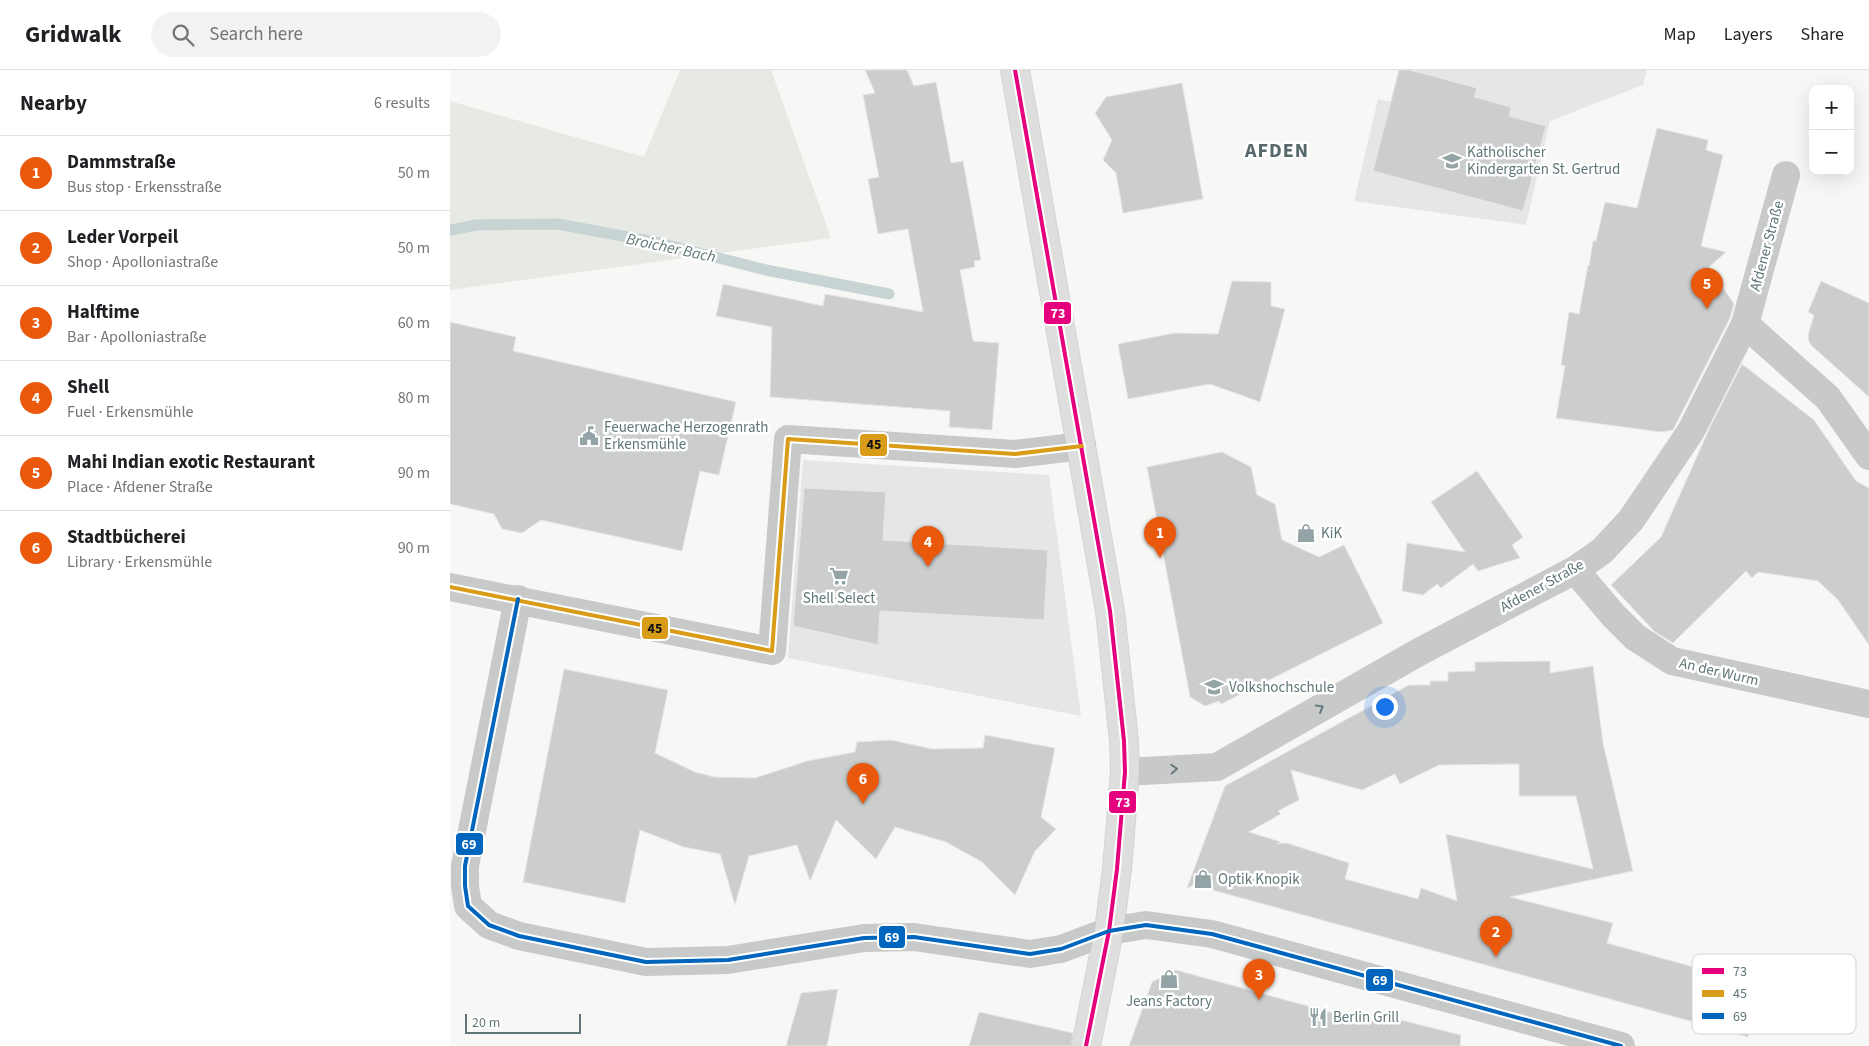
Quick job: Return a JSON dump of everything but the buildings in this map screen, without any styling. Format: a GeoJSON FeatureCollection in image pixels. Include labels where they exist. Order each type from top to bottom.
{"type":"FeatureCollection","features":[{"type":"Feature","properties":{"kind":"main road"},"geometry":{"type":"LineString","coordinates":[[1015,70],[1110,611],[1121,702],[1125,772],[1121,833],[1108,931],[1086,1046]]}},
{"type":"Feature","properties":{"kind":"main road"},"geometry":{"type":"LineString","coordinates":[[1022,103],[1030,70]]}},
{"type":"Feature","properties":{"kind":"street","name":"Afdener Straße"},"geometry":{"type":"LineString","coordinates":[[1125,772],[1217,767],[1419,652],[1575,570],[1602,551],[1631,520],[1691,431],[1745,324],[1786,175]]}},
{"type":"Feature","properties":{"kind":"street"},"geometry":{"type":"LineString","coordinates":[[1745,324],[1828,398],[1869,456]]}},
{"type":"Feature","properties":{"kind":"street"},"geometry":{"type":"LineString","coordinates":[[450,587],[772,651],[788,439],[1015,454],[1082,446]]}},
{"type":"Feature","properties":{"kind":"street","name":"An der Wurm"},"geometry":{"type":"LineString","coordinates":[[1575,570],[1613,615],[1635,637],[1672,661],[1869,704]]}},
{"type":"Feature","properties":{"kind":"street"},"geometry":{"type":"LineString","coordinates":[[518,599],[465,866],[468,906],[489,925],[519,936],[646,962],[728,960],[864,938],[914,937],[1030,954],[1061,949],[1108,931],[1146,925],[1196,930],[1621,1046]]}},
{"type":"Feature","properties":{"kind":"shaded area"},"geometry":{"type":"Polygon","coordinates":[[[680,70],[771,70],[831,238],[450,290],[450,101],[644,157],[680,70]]]}},
{"type":"Feature","properties":{"kind":"shaded area","name":"Katholischer Kindergarten St. Gertrud"},"geometry":{"type":"Polygon","coordinates":[[[1417,70],[1647,70],[1643,85],[1550,121],[1526,225],[1354,201],[1378,99],[1407,106],[1417,70]]]}},
{"type":"Feature","properties":{"kind":"shaded area"},"geometry":{"type":"Polygon","coordinates":[[[803,460],[1049,475],[1081,716],[788,658],[803,460]]]}},
{"type":"Feature","properties":{"kind":"waterway","name":"Broicher Bach"},"geometry":{"type":"LineString","coordinates":[[450,230],[476,225],[558,224],[660,243],[766,270],[889,294]]}},
{"type":"Feature","properties":{"kind":"transit line","name":"73"},"geometry":{"type":"LineString","coordinates":[[1015,70],[1110,611],[1124,741],[1125,772],[1117,869],[1109,931],[1086,1046]]}},
{"type":"Feature","properties":{"kind":"transit line","name":"45"},"geometry":{"type":"LineString","coordinates":[[450,587],[772,651],[788,439],[1015,454],[1082,446]]}},
{"type":"Feature","properties":{"kind":"transit line","name":"69"},"geometry":{"type":"LineString","coordinates":[[518,599],[465,866],[468,906],[489,925],[519,936],[646,962],[728,960],[864,938],[914,937],[1030,954],[1061,949],[1109,931],[1146,925],[1212,934],[1621,1046]]}},
{"type":"Feature","properties":{"kind":"place","name":"Katholischer Kindergarten St. Gertrud"},"geometry":{"type":"Point","coordinates":[1452,161]}},
{"type":"Feature","properties":{"kind":"place","name":"Mahi Indian exotic Restaurant"},"geometry":{"type":"Point","coordinates":[1707,309]}},
{"type":"Feature","properties":{"kind":"place","name":"Feuerwache Herzogenrath Erkensmühle"},"geometry":{"type":"Point","coordinates":[589,436]}},
{"type":"Feature","properties":{"kind":"place","name":"KiK"},"geometry":{"type":"Point","coordinates":[1306,533]}},
{"type":"Feature","properties":{"kind":"place","name":"Dammstraße"},"geometry":{"type":"Point","coordinates":[1160,558]}},
{"type":"Feature","properties":{"kind":"place","name":"Shell"},"geometry":{"type":"Point","coordinates":[928,567]}},
{"type":"Feature","properties":{"kind":"place","name":"Shell Select"},"geometry":{"type":"Point","coordinates":[839,576]}},
{"type":"Feature","properties":{"kind":"place","name":"Volkshochschule"},"geometry":{"type":"Point","coordinates":[1214,687]}},
{"type":"Feature","properties":{"kind":"place","name":"Stadtbücherei"},"geometry":{"type":"Point","coordinates":[863,804]}},
{"type":"Feature","properties":{"kind":"place","name":"Optik Knopik"},"geometry":{"type":"Point","coordinates":[1203,879]}},
{"type":"Feature","properties":{"kind":"place","name":"Leder Vorpeil"},"geometry":{"type":"Point","coordinates":[1496,957]}},
{"type":"Feature","properties":{"kind":"place","name":"Jeans Factory"},"geometry":{"type":"Point","coordinates":[1169,979]}},
{"type":"Feature","properties":{"kind":"place","name":"Halftime"},"geometry":{"type":"Point","coordinates":[1259,1000]}},
{"type":"Feature","properties":{"kind":"place","name":"Berlin Grill"},"geometry":{"type":"Point","coordinates":[1318,1017]}},
{"type":"Feature","properties":{"kind":"district","name":"AFDEN"},"geometry":{"type":"Point","coordinates":[1277,151]}}]}
